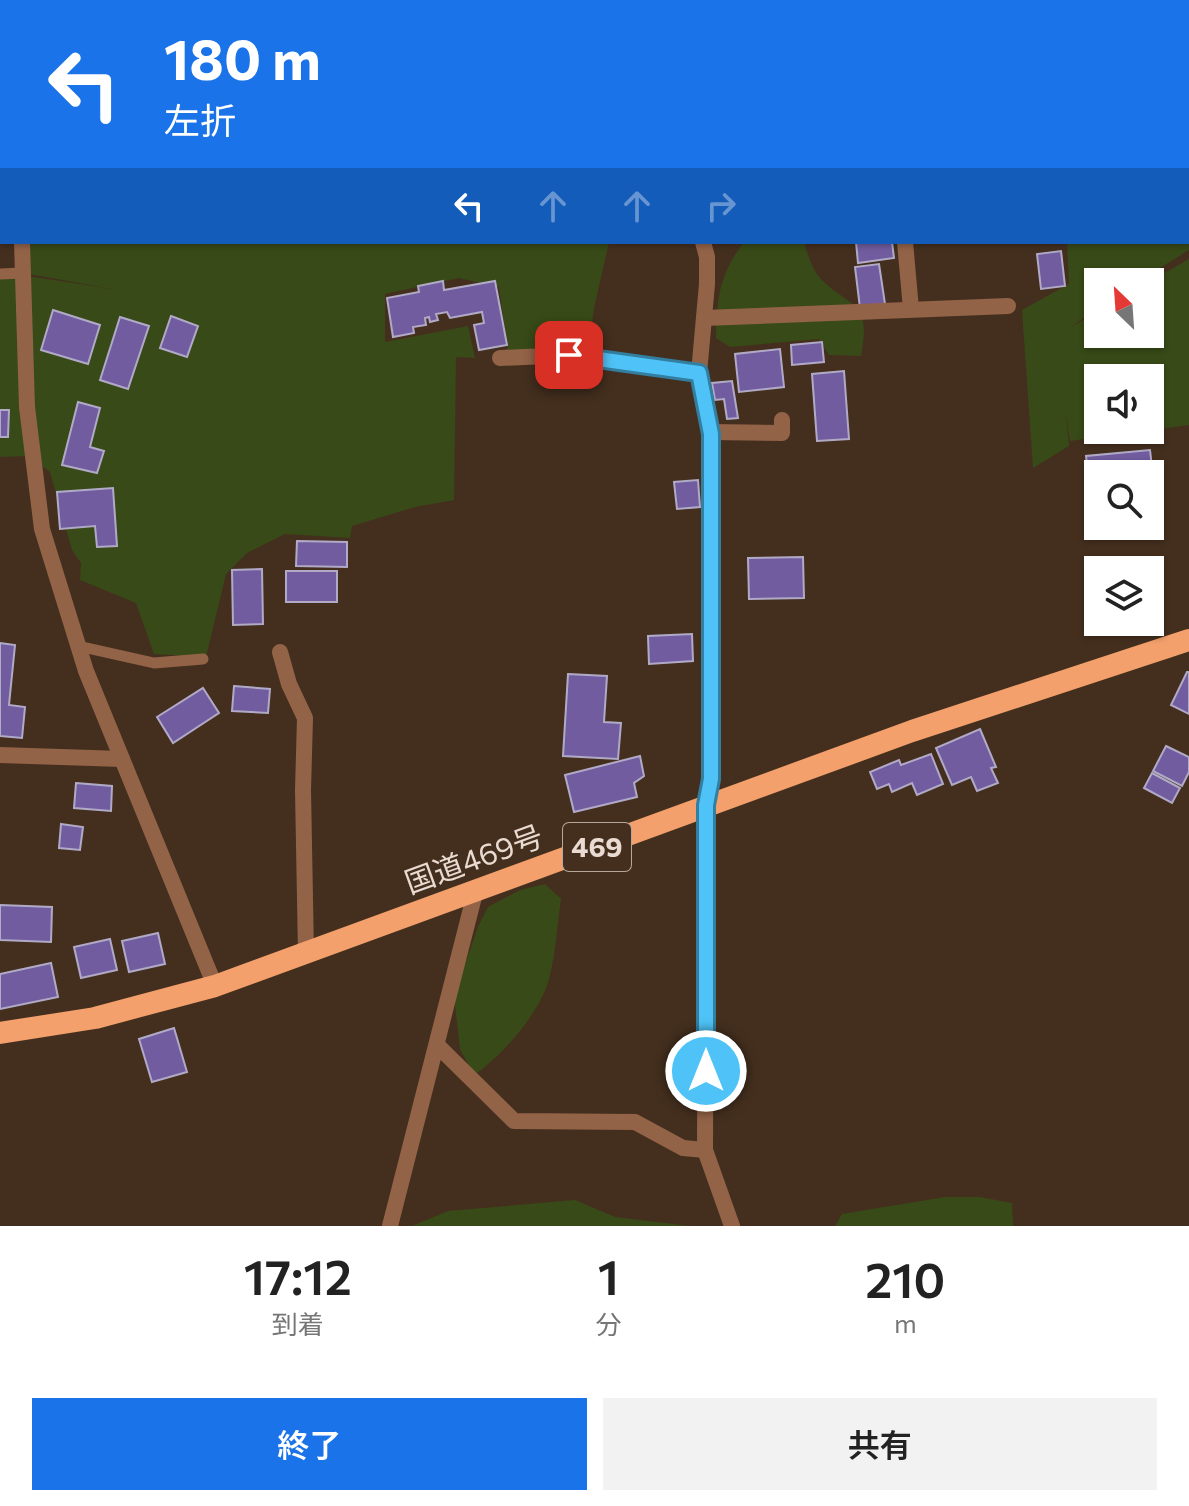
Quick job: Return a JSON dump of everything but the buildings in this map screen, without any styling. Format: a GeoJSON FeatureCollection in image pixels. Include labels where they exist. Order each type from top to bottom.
{"type":"FeatureCollection","features":[{"type":"Feature","properties":{"kind":"highway","name":"国道469号"},"geometry":{"type":"LineString","coordinates":[[0,1033],[95,1018],[215,986],[912,731],[1189,640]]}},
{"type":"Feature","properties":{"kind":"street"},"geometry":{"type":"LineString","coordinates":[[22,244],[27,407],[42,529],[78,646],[215,986]]}},
{"type":"Feature","properties":{"kind":"street"},"geometry":{"type":"LineString","coordinates":[[703,244],[707,270],[699,373],[711,432],[711,779],[706,805],[705,1150],[732,1226]]}},
{"type":"Feature","properties":{"kind":"street"},"geometry":{"type":"LineString","coordinates":[[905,244],[911,309]]}},
{"type":"Feature","properties":{"kind":"street"},"geometry":{"type":"LineString","coordinates":[[704,318],[1008,306]]}},
{"type":"Feature","properties":{"kind":"street"},"geometry":{"type":"LineString","coordinates":[[500,358],[569,355],[699,373]]}},
{"type":"Feature","properties":{"kind":"street"},"geometry":{"type":"LineString","coordinates":[[711,432],[782,433],[782,420]]}},
{"type":"Feature","properties":{"kind":"street"},"geometry":{"type":"LineString","coordinates":[[280,652],[289,684],[305,718],[306,954]]}},
{"type":"Feature","properties":{"kind":"street"},"geometry":{"type":"LineString","coordinates":[[0,755],[122,759]]}},
{"type":"Feature","properties":{"kind":"street"},"geometry":{"type":"LineString","coordinates":[[390,1226],[475,893]]}},
{"type":"Feature","properties":{"kind":"street"},"geometry":{"type":"LineString","coordinates":[[438,1046],[514,1121],[635,1122],[683,1148],[705,1150]]}},
{"type":"Feature","properties":{"kind":"lane"},"geometry":{"type":"LineString","coordinates":[[0,274],[23,273]]}},
{"type":"Feature","properties":{"kind":"lane"},"geometry":{"type":"LineString","coordinates":[[78,646],[154,663],[203,659]]}},
{"type":"Feature","properties":{"kind":"green space"},"geometry":{"type":"Polygon","coordinates":[[[22,244],[609,244],[594,308],[589,348],[508,352],[499,287],[459,278],[385,294],[385,342],[468,326],[475,358],[456,357],[454,500],[415,507],[352,526],[350,538],[285,534],[247,553],[226,574],[206,657],[154,654],[136,603],[80,580],[81,563],[72,550],[50,472],[28,456],[0,457],[0,278],[27,276],[113,289],[23,273],[22,244]]]}},
{"type":"Feature","properties":{"kind":"green space"},"geometry":{"type":"Polygon","coordinates":[[[743,244],[805,244],[820,278],[861,314],[864,338],[861,356],[829,355],[819,339],[730,347],[716,338],[721,287],[743,244]]]}},
{"type":"Feature","properties":{"kind":"green space"},"geometry":{"type":"Polygon","coordinates":[[[1067,244],[1189,244],[1189,250],[1160,268],[1084,268],[1084,318],[1071,327],[1084,320],[1084,348],[1164,348],[1164,273],[1189,259],[1189,425],[1164,428],[1164,364],[1084,364],[1084,439],[1070,441],[1066,414],[1069,446],[1033,468],[1022,310],[1069,284],[1067,244]]]}},
{"type":"Feature","properties":{"kind":"green space"},"geometry":{"type":"Polygon","coordinates":[[[545,884],[561,899],[549,979],[537,1006],[519,1033],[474,1075],[460,1049],[454,995],[478,927],[488,907],[520,890],[545,884]]]}},
{"type":"Feature","properties":{"kind":"green space"},"geometry":{"type":"Polygon","coordinates":[[[945,1197],[980,1197],[1012,1203],[1013,1226],[835,1226],[842,1214],[945,1197]]]}},
{"type":"Feature","properties":{"kind":"green space"},"geometry":{"type":"Polygon","coordinates":[[[575,1200],[615,1217],[690,1226],[412,1226],[448,1211],[575,1200]]]}},
{"type":"Feature","properties":{"kind":"route"},"geometry":{"type":"LineString","coordinates":[[569,355],[699,373],[711,434],[711,779],[706,805],[706,1071]]}}]}
